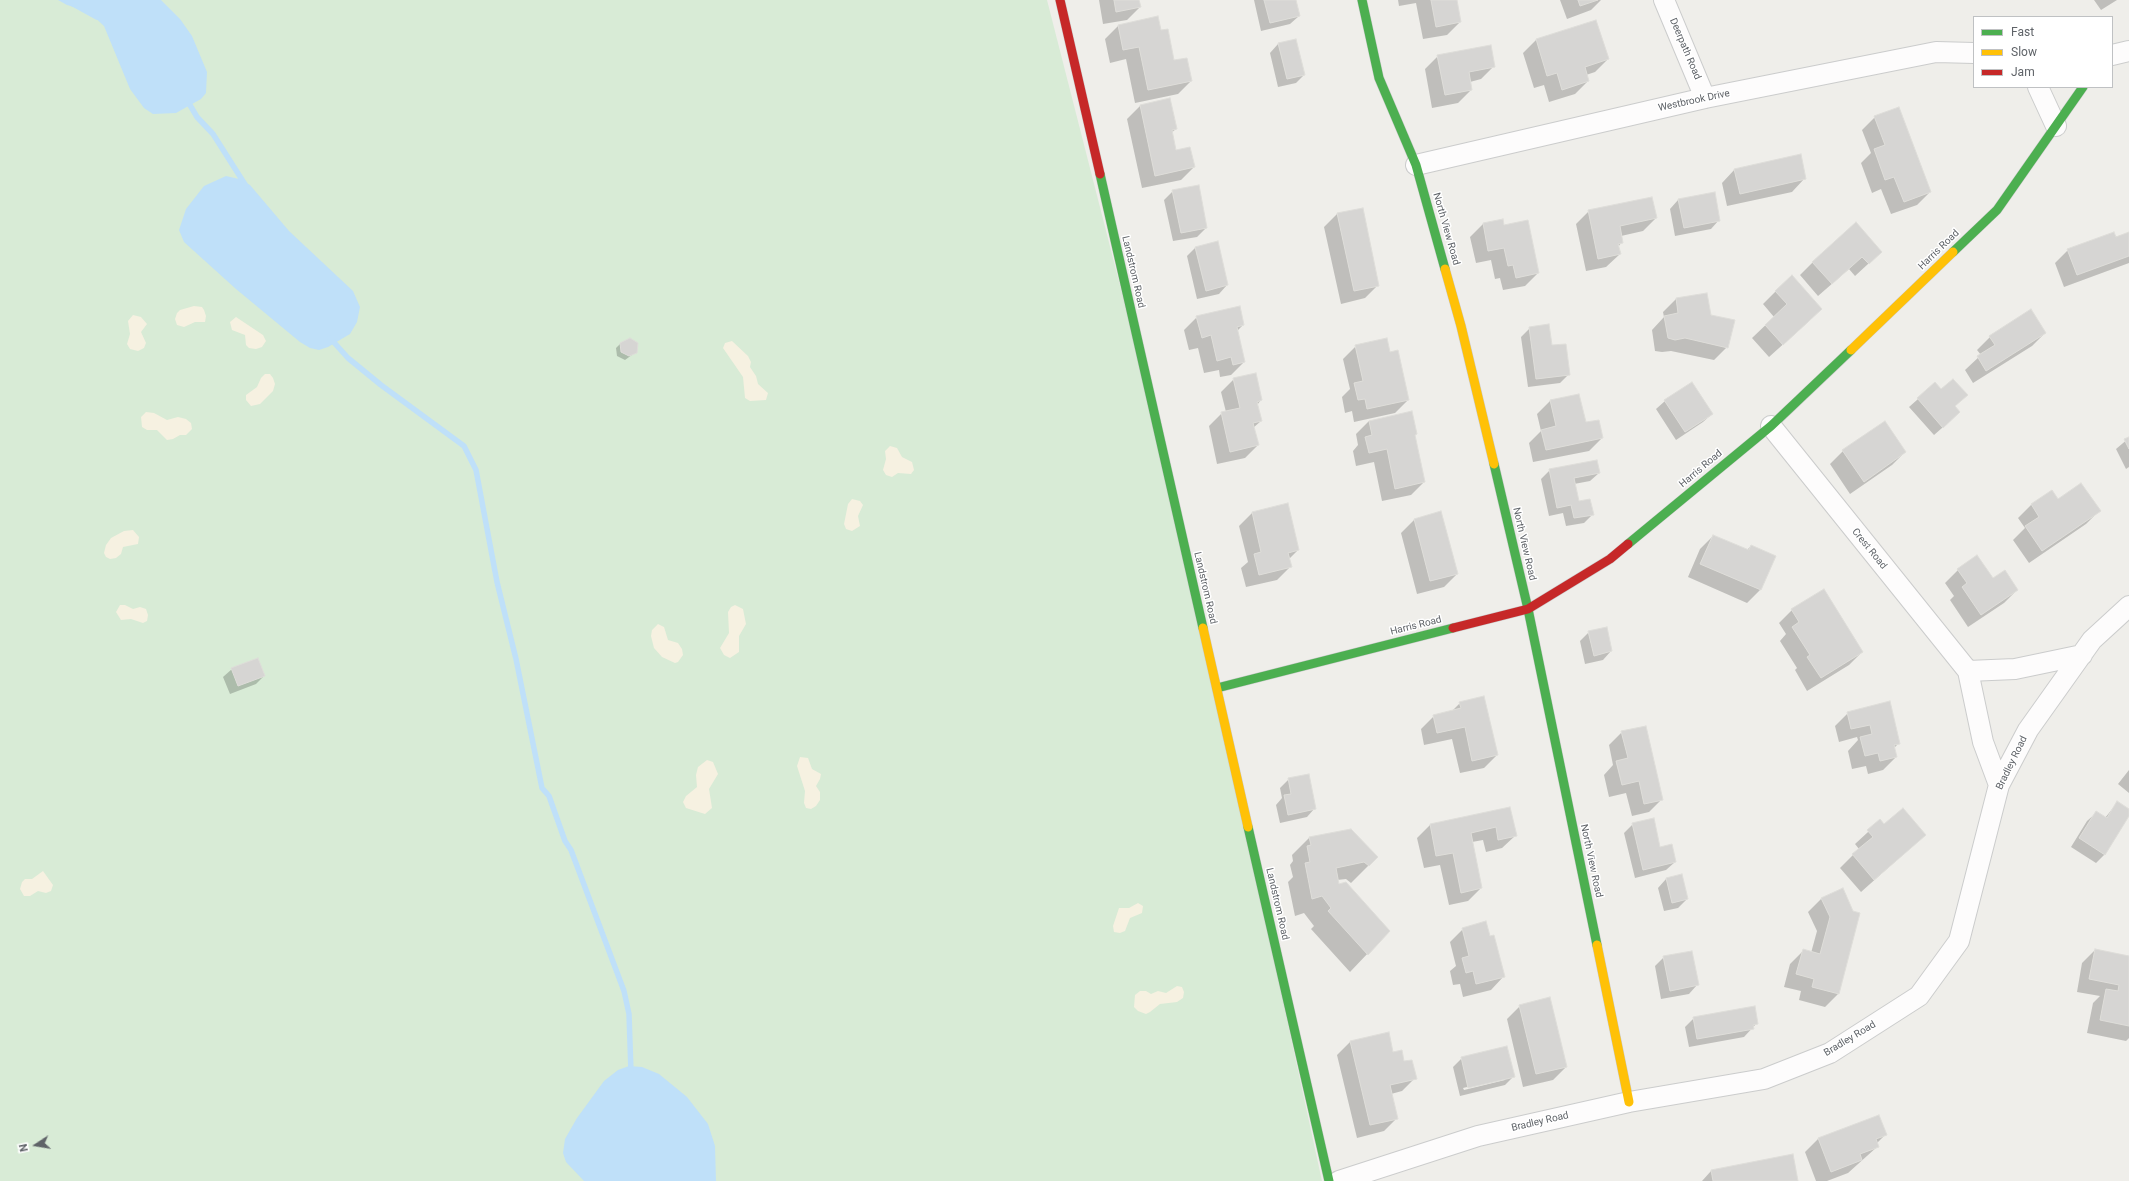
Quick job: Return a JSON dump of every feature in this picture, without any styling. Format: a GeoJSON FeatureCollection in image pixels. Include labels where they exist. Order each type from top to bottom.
{"type":"FeatureCollection","features":[{"type":"Feature","properties":{"kind":"street","name":"Landstrom Road"},"geometry":{"type":"LineString","coordinates":[[1060,0],[1329,1181]]}},
{"type":"Feature","properties":{"kind":"street","name":"North View Road"},"geometry":{"type":"LineString","coordinates":[[1362,0],[1379,78],[1416,164],[1461,326],[1528,609],[1629,1102]]}},
{"type":"Feature","properties":{"kind":"street","name":"Deerpath Road"},"geometry":{"type":"LineString","coordinates":[[1664,0],[1705,98]]}},
{"type":"Feature","properties":{"kind":"street"},"geometry":{"type":"LineString","coordinates":[[2113,55],[2129,51]]}},
{"type":"Feature","properties":{"kind":"street","name":"Westbrook Drive"},"geometry":{"type":"LineString","coordinates":[[1416,164],[1705,98],[1936,52],[1973,53]]}},
{"type":"Feature","properties":{"kind":"street"},"geometry":{"type":"LineString","coordinates":[[2038,88],[2056,126]]}},
{"type":"Feature","properties":{"kind":"street","name":"Harris Road"},"geometry":{"type":"LineString","coordinates":[[1217,688],[1528,609],[1610,560],[1771,426],[1997,210],[2082,88]]}},
{"type":"Feature","properties":{"kind":"street","name":"Crest Road"},"geometry":{"type":"LineString","coordinates":[[1771,426],[1968,671],[1983,742],[1999,785]]}},
{"type":"Feature","properties":{"kind":"street","name":"Bradley Road"},"geometry":{"type":"LineString","coordinates":[[1339,1181],[1478,1136],[1629,1102],[1764,1079],[1830,1053],[1919,996],[1959,941],[1999,785],[2028,730],[2092,640],[2129,606]]}},
{"type":"Feature","properties":{"kind":"street"},"geometry":{"type":"LineString","coordinates":[[1968,671],[2015,669],[2082,655]]}},
{"type":"Feature","properties":{"kind":"green space"},"geometry":{"type":"Polygon","coordinates":[[[0,0],[1047,0],[1171,485],[1322,1181],[0,1181],[0,0]]]}},
{"type":"Feature","properties":{"kind":"sand"},"geometry":{"type":"Polygon","coordinates":[[[194,306],[202,307],[206,316],[205,322],[195,322],[184,327],[177,325],[175,319],[177,313],[180,310],[194,306]]]}},
{"type":"Feature","properties":{"kind":"sand"},"geometry":{"type":"Polygon","coordinates":[[[133,315],[141,317],[147,324],[141,332],[146,343],[144,348],[138,351],[130,349],[127,344],[130,334],[128,321],[133,315]]]}},
{"type":"Feature","properties":{"kind":"sand"},"geometry":{"type":"Polygon","coordinates":[[[236,317],[263,335],[266,341],[262,347],[256,349],[249,348],[246,345],[245,335],[232,330],[230,322],[236,317]]]}},
{"type":"Feature","properties":{"kind":"sand"},"geometry":{"type":"Polygon","coordinates":[[[732,341],[748,356],[751,362],[750,367],[756,376],[758,384],[768,393],[766,400],[750,401],[745,398],[743,377],[723,348],[725,343],[732,341]]]}},
{"type":"Feature","properties":{"kind":"sand"},"geometry":{"type":"Polygon","coordinates":[[[265,374],[270,374],[273,378],[275,384],[273,391],[260,404],[251,406],[246,400],[246,395],[257,387],[261,378],[265,374]]]}},
{"type":"Feature","properties":{"kind":"sand"},"geometry":{"type":"Polygon","coordinates":[[[146,412],[154,413],[167,420],[178,417],[186,419],[191,423],[192,429],[186,435],[180,435],[173,439],[167,440],[157,430],[147,430],[142,427],[141,417],[146,412]]]}},
{"type":"Feature","properties":{"kind":"sand"},"geometry":{"type":"Polygon","coordinates":[[[890,446],[897,448],[902,457],[912,462],[914,470],[911,474],[898,473],[892,477],[886,475],[883,470],[886,459],[885,451],[890,446]]]}},
{"type":"Feature","properties":{"kind":"sand"},"geometry":{"type":"Polygon","coordinates":[[[852,499],[860,501],[863,505],[858,516],[860,526],[852,531],[846,529],[844,524],[848,504],[852,499]]]}},
{"type":"Feature","properties":{"kind":"sand"},"geometry":{"type":"Polygon","coordinates":[[[133,530],[139,537],[138,544],[123,547],[121,554],[116,558],[110,559],[106,557],[104,553],[106,545],[111,538],[124,531],[133,530]]]}},
{"type":"Feature","properties":{"kind":"sand"},"geometry":{"type":"Polygon","coordinates":[[[120,605],[125,605],[133,609],[140,607],[146,609],[148,615],[147,621],[143,623],[131,619],[121,620],[116,612],[120,605]]]}},
{"type":"Feature","properties":{"kind":"sand"},"geometry":{"type":"Polygon","coordinates":[[[735,605],[743,609],[746,624],[739,636],[739,652],[730,658],[724,655],[720,648],[729,633],[728,612],[731,607],[735,605]]]}},
{"type":"Feature","properties":{"kind":"sand"},"geometry":{"type":"Polygon","coordinates":[[[658,624],[664,627],[668,640],[678,643],[682,649],[683,655],[678,662],[675,663],[662,657],[654,648],[651,636],[652,630],[658,624]]]}},
{"type":"Feature","properties":{"kind":"sand"},"geometry":{"type":"Polygon","coordinates":[[[800,757],[808,758],[812,769],[821,774],[816,786],[820,792],[820,800],[816,806],[811,809],[806,808],[804,803],[805,791],[797,766],[800,757]]]}},
{"type":"Feature","properties":{"kind":"sand"},"geometry":{"type":"Polygon","coordinates":[[[707,760],[713,762],[718,774],[709,789],[712,808],[705,814],[686,808],[683,802],[686,796],[697,787],[696,775],[698,767],[707,760]]]}},
{"type":"Feature","properties":{"kind":"sand"},"geometry":{"type":"Polygon","coordinates":[[[43,871],[53,885],[51,891],[46,893],[38,891],[30,896],[24,896],[20,889],[22,882],[25,879],[32,879],[43,871]]]}},
{"type":"Feature","properties":{"kind":"sand"},"geometry":{"type":"Polygon","coordinates":[[[1138,903],[1143,906],[1142,913],[1130,918],[1125,931],[1120,933],[1114,932],[1113,926],[1119,908],[1129,908],[1138,903]]]}},
{"type":"Feature","properties":{"kind":"sand"},"geometry":{"type":"Polygon","coordinates":[[[1177,986],[1182,987],[1184,992],[1183,998],[1177,1002],[1160,1004],[1146,1014],[1138,1011],[1134,1007],[1135,995],[1140,991],[1146,991],[1151,994],[1158,991],[1166,993],[1177,986]]]}},
{"type":"Feature","properties":{"kind":"water"},"geometry":{"type":"Polygon","coordinates":[[[58,0],[161,0],[180,19],[192,36],[207,72],[206,93],[201,99],[176,113],[153,114],[144,108],[130,89],[104,26],[88,11],[67,5],[58,0]]]}},
{"type":"Feature","properties":{"kind":"water"},"geometry":{"type":"Polygon","coordinates":[[[226,176],[239,179],[250,185],[289,231],[353,291],[360,307],[357,322],[350,334],[328,347],[319,350],[310,348],[300,342],[236,289],[184,242],[179,230],[186,209],[204,186],[226,176]]]}},
{"type":"Feature","properties":{"kind":"water"},"geometry":{"type":"Polygon","coordinates":[[[629,1066],[642,1067],[659,1074],[687,1097],[708,1124],[715,1146],[716,1181],[584,1181],[566,1162],[563,1153],[565,1139],[577,1118],[604,1081],[618,1070],[629,1066]]]}},
{"type":"Feature","properties":{"kind":"building"},"geometry":{"type":"Polygon","coordinates":[[[1114,0],[1139,0],[1141,7],[1116,12],[1114,0]]]}},
{"type":"Feature","properties":{"kind":"building"},"geometry":{"type":"Polygon","coordinates":[[[1264,0],[1296,0],[1300,16],[1270,23],[1264,0]]]}},
{"type":"Feature","properties":{"kind":"building"},"geometry":{"type":"Polygon","coordinates":[[[1431,0],[1457,0],[1461,22],[1436,27],[1431,0]]]}},
{"type":"Feature","properties":{"kind":"building"},"geometry":{"type":"Polygon","coordinates":[[[1578,0],[1598,0],[1580,6],[1578,0]]]}},
{"type":"Feature","properties":{"kind":"building"},"geometry":{"type":"Polygon","coordinates":[[[1158,16],[1161,30],[1168,29],[1174,60],[1187,58],[1192,81],[1148,90],[1139,47],[1123,50],[1118,25],[1158,16]]]}},
{"type":"Feature","properties":{"kind":"building"},"geometry":{"type":"Polygon","coordinates":[[[1596,20],[1609,59],[1585,67],[1589,81],[1562,90],[1557,73],[1547,76],[1536,39],[1596,20]]]}},
{"type":"Feature","properties":{"kind":"building"},"geometry":{"type":"Polygon","coordinates":[[[1296,39],[1305,75],[1287,79],[1278,43],[1296,39]]]}},
{"type":"Feature","properties":{"kind":"building"},"geometry":{"type":"Polygon","coordinates":[[[1491,45],[1495,67],[1469,72],[1472,90],[1445,95],[1437,55],[1491,45]]]}},
{"type":"Feature","properties":{"kind":"building"},"geometry":{"type":"Polygon","coordinates":[[[1170,98],[1177,129],[1172,130],[1176,150],[1190,147],[1195,167],[1155,176],[1140,105],[1170,98]]]}},
{"type":"Feature","properties":{"kind":"building"},"geometry":{"type":"Polygon","coordinates":[[[1899,107],[1931,192],[1904,202],[1894,177],[1885,180],[1874,149],[1885,145],[1874,116],[1899,107]]]}},
{"type":"Feature","properties":{"kind":"building"},"geometry":{"type":"Polygon","coordinates":[[[1801,154],[1806,179],[1740,194],[1734,169],[1801,154]]]}},
{"type":"Feature","properties":{"kind":"building"},"geometry":{"type":"Polygon","coordinates":[[[1199,185],[1207,228],[1181,233],[1172,190],[1199,185]]]}},
{"type":"Feature","properties":{"kind":"building"},"geometry":{"type":"Polygon","coordinates":[[[1715,192],[1720,221],[1684,228],[1678,199],[1715,192]]]}},
{"type":"Feature","properties":{"kind":"building"},"geometry":{"type":"Polygon","coordinates":[[[1652,197],[1657,218],[1620,226],[1623,243],[1618,244],[1621,254],[1598,259],[1588,210],[1652,197]]]}},
{"type":"Feature","properties":{"kind":"building"},"geometry":{"type":"Polygon","coordinates":[[[1363,208],[1379,286],[1354,291],[1337,213],[1363,208]]]}},
{"type":"Feature","properties":{"kind":"building"},"geometry":{"type":"Polygon","coordinates":[[[1503,219],[1504,225],[1528,220],[1539,273],[1516,278],[1513,265],[1508,266],[1504,248],[1488,251],[1483,223],[1503,219]]]}},
{"type":"Feature","properties":{"kind":"building"},"geometry":{"type":"Polygon","coordinates":[[[1856,222],[1882,252],[1869,264],[1862,257],[1832,284],[1812,262],[1856,222]]]}},
{"type":"Feature","properties":{"kind":"building"},"geometry":{"type":"Polygon","coordinates":[[[2114,232],[2116,237],[2129,232],[2129,256],[2077,275],[2067,249],[2114,232]]]}},
{"type":"Feature","properties":{"kind":"building"},"geometry":{"type":"Polygon","coordinates":[[[1218,241],[1228,285],[1206,291],[1195,247],[1218,241]]]}},
{"type":"Feature","properties":{"kind":"building"},"geometry":{"type":"Polygon","coordinates":[[[1792,275],[1822,309],[1783,345],[1765,325],[1787,304],[1775,291],[1792,275]]]}},
{"type":"Feature","properties":{"kind":"building"},"geometry":{"type":"Polygon","coordinates":[[[1707,293],[1711,315],[1735,320],[1728,348],[1685,338],[1675,340],[1668,338],[1664,316],[1678,313],[1676,298],[1707,293]]]}},
{"type":"Feature","properties":{"kind":"building"},"geometry":{"type":"Polygon","coordinates":[[[1240,306],[1244,325],[1237,327],[1245,362],[1233,365],[1231,357],[1217,361],[1211,335],[1202,338],[1196,316],[1240,306]]]}},
{"type":"Feature","properties":{"kind":"building"},"geometry":{"type":"Polygon","coordinates":[[[2031,309],[2046,333],[1986,371],[1977,356],[1995,345],[1989,336],[2031,309]]]}},
{"type":"Feature","properties":{"kind":"building"},"geometry":{"type":"Polygon","coordinates":[[[1549,324],[1552,345],[1566,344],[1570,375],[1536,379],[1529,327],[1549,324]]]}},
{"type":"Feature","properties":{"kind":"building"},"geometry":{"type":"Polygon","coordinates":[[[630,338],[638,343],[637,353],[629,356],[621,352],[620,343],[630,338]]]}},
{"type":"Feature","properties":{"kind":"building"},"geometry":{"type":"Polygon","coordinates":[[[1387,338],[1390,352],[1398,350],[1409,400],[1367,409],[1365,399],[1358,400],[1354,383],[1363,381],[1355,345],[1387,338]]]}},
{"type":"Feature","properties":{"kind":"building"},"geometry":{"type":"Polygon","coordinates":[[[1256,373],[1262,400],[1257,402],[1262,421],[1253,423],[1259,445],[1230,452],[1221,412],[1240,408],[1233,378],[1256,373]]]}},
{"type":"Feature","properties":{"kind":"building"},"geometry":{"type":"Polygon","coordinates":[[[1953,379],[1968,395],[1955,406],[1960,412],[1943,428],[1917,398],[1935,382],[1941,389],[1953,379]]]}},
{"type":"Feature","properties":{"kind":"building"},"geometry":{"type":"Polygon","coordinates":[[[1692,382],[1713,414],[1685,432],[1664,400],[1692,382]]]}},
{"type":"Feature","properties":{"kind":"building"},"geometry":{"type":"Polygon","coordinates":[[[1579,394],[1586,422],[1599,420],[1603,438],[1546,450],[1541,430],[1556,426],[1550,400],[1579,394]]]}},
{"type":"Feature","properties":{"kind":"building"},"geometry":{"type":"Polygon","coordinates":[[[1412,411],[1417,434],[1415,435],[1425,482],[1395,489],[1387,449],[1369,453],[1365,437],[1372,435],[1369,421],[1412,411]]]}},
{"type":"Feature","properties":{"kind":"building"},"geometry":{"type":"Polygon","coordinates":[[[1885,421],[1906,452],[1864,482],[1842,450],[1885,421]]]}},
{"type":"Feature","properties":{"kind":"building"},"geometry":{"type":"Polygon","coordinates":[[[2129,437],[2129,449],[2124,439],[2129,437]]]}},
{"type":"Feature","properties":{"kind":"building"},"geometry":{"type":"Polygon","coordinates":[[[1597,460],[1600,473],[1574,478],[1579,501],[1590,499],[1594,515],[1574,518],[1571,505],[1557,508],[1549,469],[1597,460]]]}},
{"type":"Feature","properties":{"kind":"building"},"geometry":{"type":"Polygon","coordinates":[[[2081,483],[2101,511],[2042,551],[2025,526],[2039,517],[2031,504],[2052,490],[2058,499],[2081,483]]]}},
{"type":"Feature","properties":{"kind":"building"},"geometry":{"type":"Polygon","coordinates":[[[1288,503],[1299,550],[1288,553],[1292,567],[1259,575],[1254,554],[1261,552],[1252,512],[1288,503]]]}},
{"type":"Feature","properties":{"kind":"building"},"geometry":{"type":"Polygon","coordinates":[[[1441,511],[1458,574],[1430,581],[1414,519],[1441,511]]]}},
{"type":"Feature","properties":{"kind":"building"},"geometry":{"type":"Polygon","coordinates":[[[1713,535],[1749,550],[1751,545],[1776,556],[1761,590],[1700,564],[1713,535]]]}},
{"type":"Feature","properties":{"kind":"building"},"geometry":{"type":"Polygon","coordinates":[[[1977,555],[1993,578],[2005,570],[2018,590],[1981,615],[1962,587],[1967,583],[1957,569],[1977,555]]]}},
{"type":"Feature","properties":{"kind":"building"},"geometry":{"type":"Polygon","coordinates":[[[1824,589],[1863,652],[1821,678],[1807,657],[1810,655],[1792,627],[1799,622],[1791,609],[1824,589]]]}},
{"type":"Feature","properties":{"kind":"building"},"geometry":{"type":"Polygon","coordinates":[[[1607,627],[1612,651],[1594,656],[1588,631],[1607,627]]]}},
{"type":"Feature","properties":{"kind":"building"},"geometry":{"type":"Polygon","coordinates":[[[258,658],[265,676],[238,686],[231,668],[258,658]]]}},
{"type":"Feature","properties":{"kind":"building"},"geometry":{"type":"Polygon","coordinates":[[[1484,696],[1498,755],[1472,761],[1465,727],[1437,733],[1433,715],[1461,708],[1459,702],[1484,696]]]}},
{"type":"Feature","properties":{"kind":"building"},"geometry":{"type":"Polygon","coordinates":[[[1890,701],[1900,744],[1894,745],[1897,757],[1880,761],[1878,753],[1865,756],[1860,737],[1872,734],[1870,725],[1851,729],[1847,712],[1890,701]]]}},
{"type":"Feature","properties":{"kind":"building"},"geometry":{"type":"Polygon","coordinates":[[[1646,726],[1663,800],[1644,804],[1639,781],[1622,785],[1616,761],[1628,758],[1621,731],[1646,726]]]}},
{"type":"Feature","properties":{"kind":"building"},"geometry":{"type":"Polygon","coordinates":[[[1309,774],[1316,809],[1288,815],[1284,795],[1291,794],[1288,778],[1309,774]]]}},
{"type":"Feature","properties":{"kind":"building"},"geometry":{"type":"Polygon","coordinates":[[[2117,801],[2129,809],[2129,816],[2105,855],[2079,838],[2096,811],[2107,818],[2117,801]]]}},
{"type":"Feature","properties":{"kind":"building"},"geometry":{"type":"Polygon","coordinates":[[[1510,807],[1517,836],[1498,840],[1496,827],[1471,833],[1482,888],[1461,893],[1453,853],[1436,856],[1430,824],[1510,807]]]}},
{"type":"Feature","properties":{"kind":"building"},"geometry":{"type":"Polygon","coordinates":[[[1903,808],[1926,835],[1874,880],[1852,854],[1873,837],[1867,830],[1880,819],[1884,824],[1903,808]]]}},
{"type":"Feature","properties":{"kind":"building"},"geometry":{"type":"Polygon","coordinates":[[[1654,818],[1660,847],[1672,844],[1676,862],[1643,870],[1632,823],[1654,818]]]}},
{"type":"Feature","properties":{"kind":"building"},"geometry":{"type":"Polygon","coordinates":[[[1351,829],[1378,857],[1369,866],[1364,862],[1336,868],[1339,884],[1346,882],[1390,931],[1368,955],[1328,911],[1331,908],[1322,896],[1312,899],[1305,863],[1310,862],[1307,846],[1311,845],[1309,837],[1351,829]]]}},
{"type":"Feature","properties":{"kind":"building"},"geometry":{"type":"Polygon","coordinates":[[[1682,874],[1688,899],[1672,903],[1666,878],[1682,874]]]}},
{"type":"Feature","properties":{"kind":"building"},"geometry":{"type":"Polygon","coordinates":[[[1843,888],[1853,911],[1860,913],[1839,994],[1812,987],[1814,979],[1796,974],[1803,949],[1820,954],[1830,917],[1821,898],[1843,888]]]}},
{"type":"Feature","properties":{"kind":"building"},"geometry":{"type":"Polygon","coordinates":[[[1486,921],[1490,936],[1494,935],[1505,977],[1476,984],[1473,971],[1466,973],[1462,958],[1469,956],[1462,928],[1486,921]]]}},
{"type":"Feature","properties":{"kind":"building"},"geometry":{"type":"Polygon","coordinates":[[[2095,949],[2129,956],[2129,1026],[2100,1020],[2106,989],[2118,991],[2119,985],[2089,979],[2095,949]]]}},
{"type":"Feature","properties":{"kind":"building"},"geometry":{"type":"Polygon","coordinates":[[[1692,951],[1699,985],[1670,991],[1663,956],[1692,951]]]}},
{"type":"Feature","properties":{"kind":"building"},"geometry":{"type":"Polygon","coordinates":[[[1550,997],[1567,1067],[1536,1074],[1519,1005],[1550,997]]]}},
{"type":"Feature","properties":{"kind":"building"},"geometry":{"type":"Polygon","coordinates":[[[1755,1006],[1758,1024],[1753,1025],[1754,1029],[1697,1039],[1693,1017],[1755,1006]]]}},
{"type":"Feature","properties":{"kind":"building"},"geometry":{"type":"Polygon","coordinates":[[[1389,1032],[1393,1052],[1402,1050],[1404,1061],[1412,1060],[1417,1079],[1390,1085],[1398,1119],[1370,1125],[1350,1041],[1389,1032]]]}},
{"type":"Feature","properties":{"kind":"building"},"geometry":{"type":"Polygon","coordinates":[[[1507,1046],[1515,1077],[1468,1088],[1461,1057],[1507,1046]]]}},
{"type":"Feature","properties":{"kind":"building"},"geometry":{"type":"Polygon","coordinates":[[[1879,1115],[1887,1135],[1876,1139],[1879,1147],[1860,1154],[1862,1160],[1831,1172],[1818,1138],[1879,1115]]]}},
{"type":"Feature","properties":{"kind":"building"},"geometry":{"type":"Polygon","coordinates":[[[1793,1154],[1798,1181],[1713,1181],[1711,1170],[1793,1154]]]}},
{"type":"Feature","properties":{"kind":"waterway"},"geometry":{"type":"LineString","coordinates":[[66,0],[97,17]]}},
{"type":"Feature","properties":{"kind":"waterway"},"geometry":{"type":"LineString","coordinates":[[187,100],[197,117],[213,134],[246,186]]}},
{"type":"Feature","properties":{"kind":"waterway"},"geometry":{"type":"LineString","coordinates":[[330,338],[348,358],[381,385],[464,446],[476,470],[497,582],[516,659],[542,788],[549,796],[565,841],[571,850],[624,991],[629,1014],[631,1072]]}},
{"type":"Feature","properties":{"kind":"traffic: fast"},"geometry":{"type":"LineString","coordinates":[[1362,0],[1379,78],[1416,165],[1445,269]]}},
{"type":"Feature","properties":{"kind":"traffic: fast"},"geometry":{"type":"LineString","coordinates":[[1953,252],[1997,210],[2082,88]]}},
{"type":"Feature","properties":{"kind":"traffic: fast"},"geometry":{"type":"LineString","coordinates":[[1100,174],[1203,628]]}},
{"type":"Feature","properties":{"kind":"traffic: fast"},"geometry":{"type":"LineString","coordinates":[[1628,544],[1771,426],[1851,350]]}},
{"type":"Feature","properties":{"kind":"traffic: fast"},"geometry":{"type":"LineString","coordinates":[[1494,464],[1528,609],[1597,945]]}},
{"type":"Feature","properties":{"kind":"traffic: fast"},"geometry":{"type":"LineString","coordinates":[[1217,688],[1453,628]]}},
{"type":"Feature","properties":{"kind":"traffic: fast"},"geometry":{"type":"LineString","coordinates":[[1248,827],[1329,1181]]}},
{"type":"Feature","properties":{"kind":"traffic: slow"},"geometry":{"type":"LineString","coordinates":[[1851,350],[1953,252]]}},
{"type":"Feature","properties":{"kind":"traffic: slow"},"geometry":{"type":"LineString","coordinates":[[1445,269],[1461,326],[1494,464]]}},
{"type":"Feature","properties":{"kind":"traffic: slow"},"geometry":{"type":"LineString","coordinates":[[1203,628],[1248,827]]}},
{"type":"Feature","properties":{"kind":"traffic: slow"},"geometry":{"type":"LineString","coordinates":[[1597,945],[1629,1102]]}},
{"type":"Feature","properties":{"kind":"traffic: jam"},"geometry":{"type":"LineString","coordinates":[[1060,0],[1100,174]]}},
{"type":"Feature","properties":{"kind":"traffic: jam"},"geometry":{"type":"LineString","coordinates":[[1453,628],[1528,609],[1610,559],[1628,544]]}}]}
